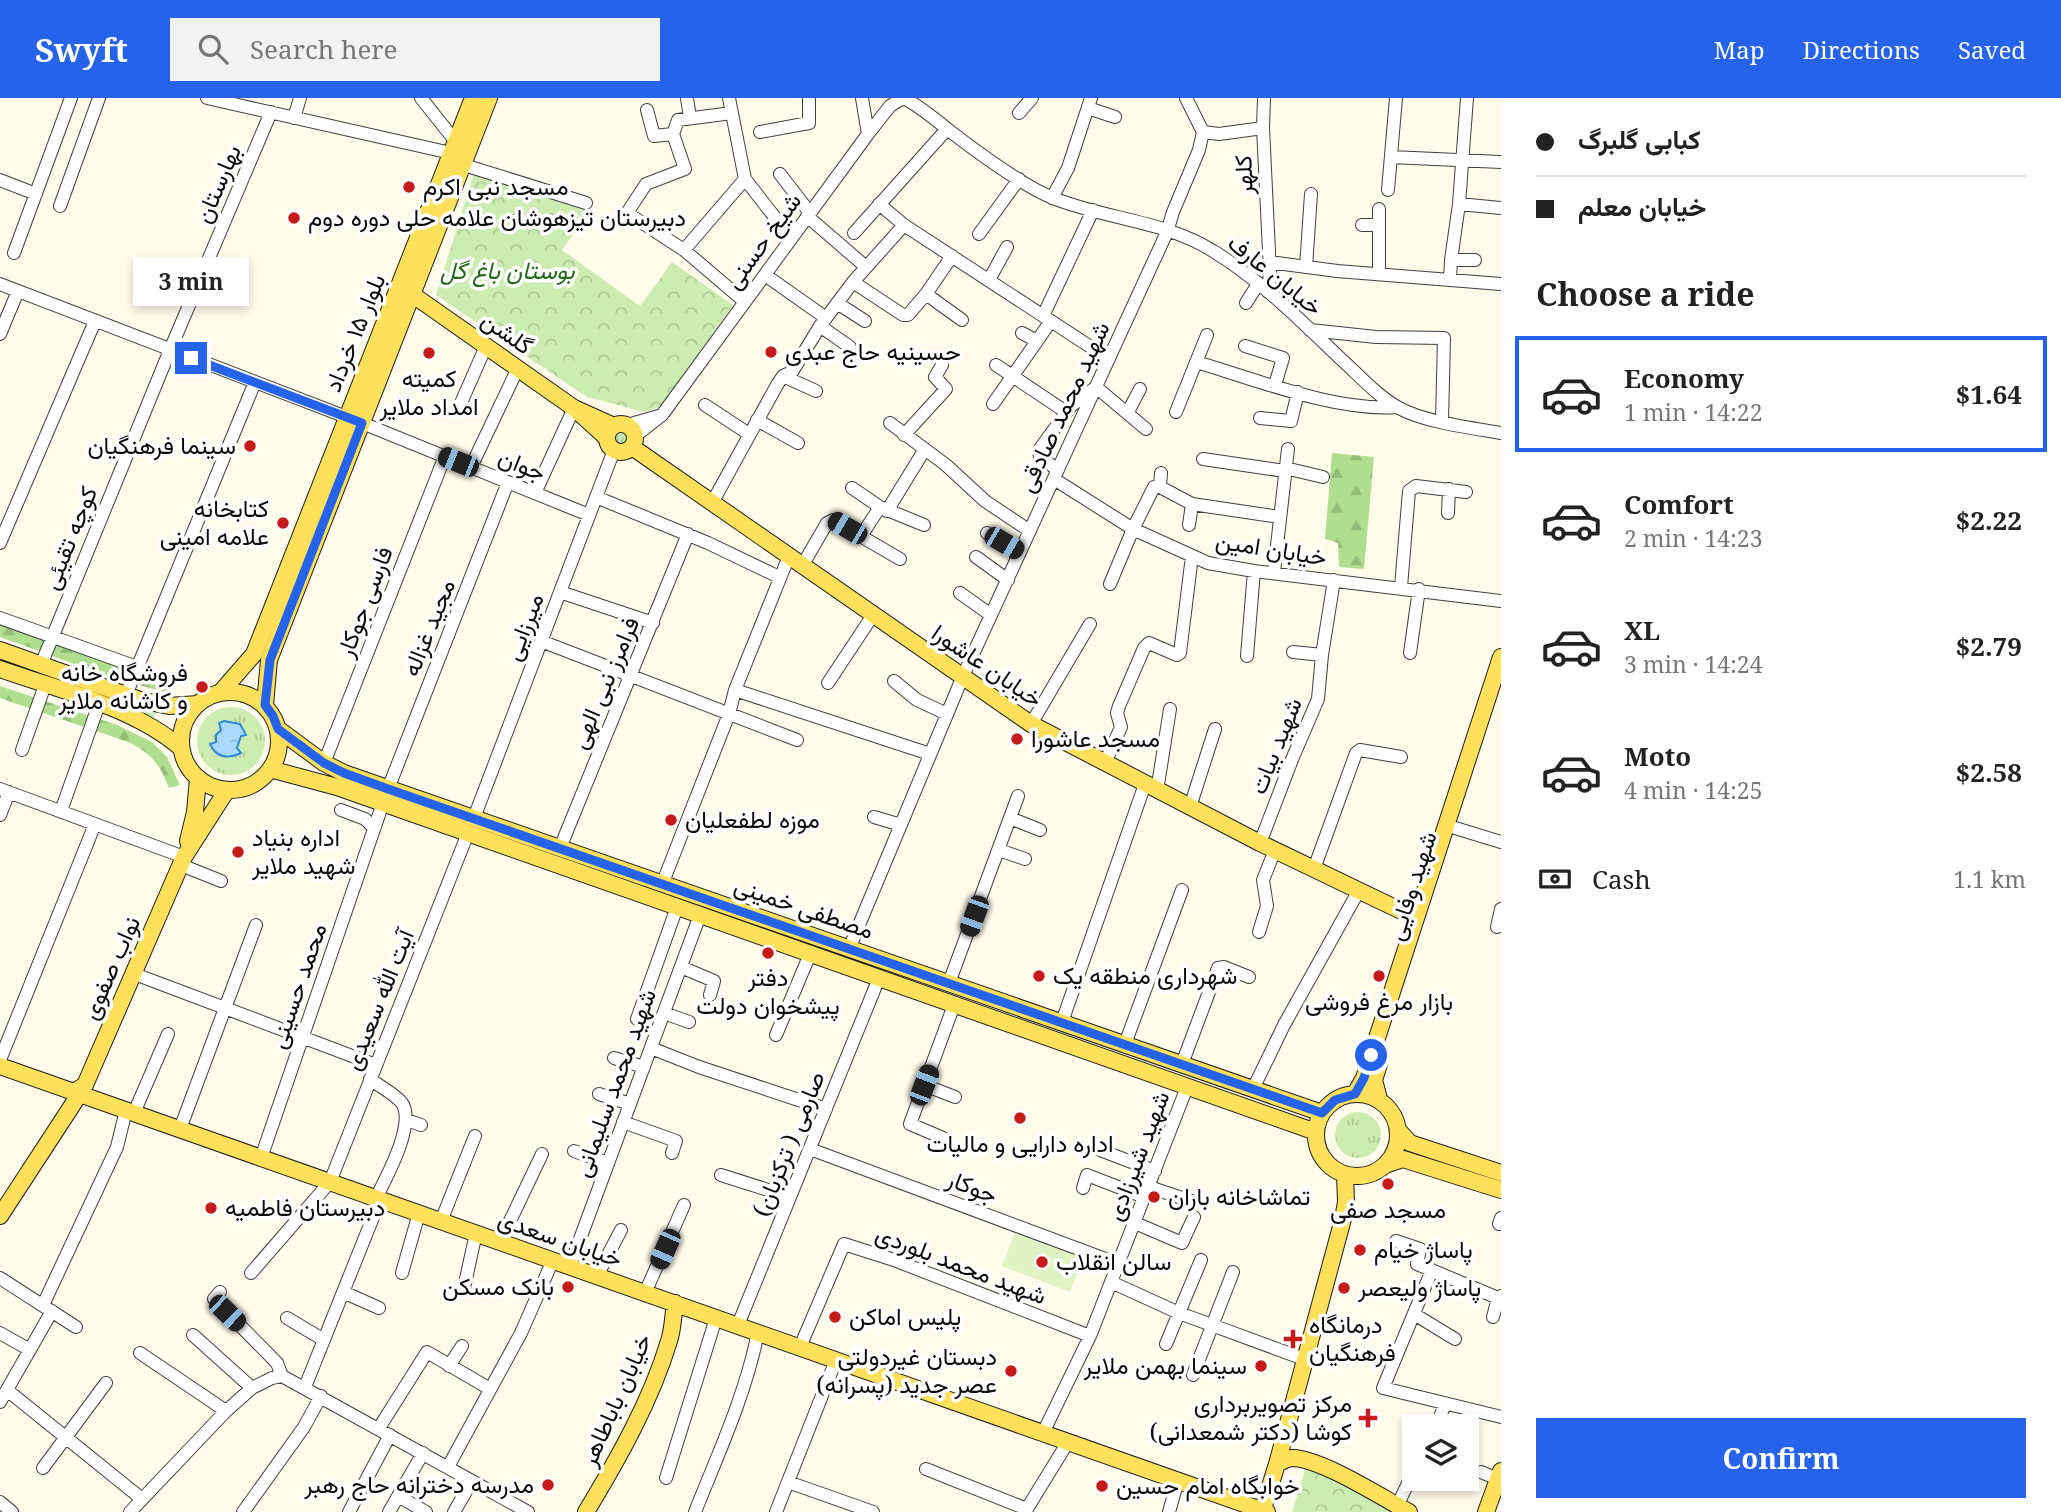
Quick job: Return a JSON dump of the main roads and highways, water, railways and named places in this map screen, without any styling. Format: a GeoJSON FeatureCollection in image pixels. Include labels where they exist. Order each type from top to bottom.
{"type":"FeatureCollection","features":[{"type":"Feature","properties":{"kind":"main road","name":"بلوار ۱۵ خرداد"},"geometry":{"type":"LineString","coordinates":[[265,705],[270,660],[354,420],[473,98]]}},
{"type":"Feature","properties":{"kind":"main road","name":"بلوار ۱۵ خرداد"},"geometry":{"type":"LineString","coordinates":[[220,692],[254,654],[354,420],[413,295],[489,98]]}},
{"type":"Feature","properties":{"kind":"main road","name":"گلشن"},"geometry":{"type":"LineString","coordinates":[[413,295],[574,408],[622,437]]}},
{"type":"Feature","properties":{"kind":"main road","name":"خیابان عاشورا"},"geometry":{"type":"LineString","coordinates":[[622,437],[712,503],[1031,724],[1267,846],[1416,918]]}},
{"type":"Feature","properties":{"kind":"main road"},"geometry":{"type":"LineString","coordinates":[[0,650],[126,695],[169,706],[198,704]]}},
{"type":"Feature","properties":{"kind":"main road","name":"شهید وفایی"},"geometry":{"type":"LineString","coordinates":[[1355,1094],[1364,1078],[1501,657]]}},
{"type":"Feature","properties":{"kind":"main road"},"geometry":{"type":"LineString","coordinates":[[0,669],[134,716],[169,737],[181,748],[190,770],[198,779],[212,787],[227,790],[251,785],[270,769],[279,750],[278,729],[265,705],[251,696],[220,692],[191,711],[182,729],[181,748]]}},
{"type":"Feature","properties":{"kind":"main road","name":"شهید وفایی"},"geometry":{"type":"LineString","coordinates":[[1378,1099],[1374,1080],[1501,687]]}},
{"type":"Feature","properties":{"kind":"main road","name":"مصطفی خمینی"},"geometry":{"type":"LineString","coordinates":[[278,729],[324,763],[385,796],[471,826],[560,848],[663,882],[1322,1113]]}},
{"type":"Feature","properties":{"kind":"main road"},"geometry":{"type":"LineString","coordinates":[[270,769],[337,787],[385,796]]}},
{"type":"Feature","properties":{"kind":"main road"},"geometry":{"type":"LineString","coordinates":[[183,861],[195,812],[198,779]]}},
{"type":"Feature","properties":{"kind":"main road"},"geometry":{"type":"LineString","coordinates":[[183,861],[227,790]]}},
{"type":"Feature","properties":{"kind":"main road"},"geometry":{"type":"LineString","coordinates":[[471,826],[677,907],[1316,1132]]}},
{"type":"Feature","properties":{"kind":"main road","name":"نواب صفوی"},"geometry":{"type":"LineString","coordinates":[[0,1216],[76,1098],[74,1092],[85,1086],[183,861]]}},
{"type":"Feature","properties":{"kind":"main road","name":"خیابان سعدی"},"geometry":{"type":"LineString","coordinates":[[0,1066],[1264,1511]]}},
{"type":"Feature","properties":{"kind":"main road"},"geometry":{"type":"LineString","coordinates":[[1385,1165],[1397,1145],[1398,1130],[1391,1110],[1378,1099],[1367,1095],[1355,1094],[1335,1100],[1322,1113],[1316,1132],[1317,1144],[1329,1165],[1345,1175],[1367,1175],[1403,1159],[1501,1190]]}},
{"type":"Feature","properties":{"kind":"main road"},"geometry":{"type":"LineString","coordinates":[[1398,1130],[1410,1143],[1501,1173]]}},
{"type":"Feature","properties":{"kind":"main road"},"geometry":{"type":"LineString","coordinates":[[1264,1511],[1343,1219],[1347,1188],[1345,1175]]}},
{"type":"Feature","properties":{"kind":"main road","name":"خیابان باباطاهر"},"geometry":{"type":"LineString","coordinates":[[586,1512],[632,1429],[650,1389],[670,1340],[675,1303]]}},
{"type":"Feature","properties":{"kind":"main road"},"geometry":{"type":"LineString","coordinates":[[1241,1503],[1259,1495],[1288,1458],[1302,1459],[1325,1468],[1403,1509]]}},
{"type":"Feature","properties":{"kind":"main road"},"geometry":{"type":"LineString","coordinates":[[1486,1512],[1499,1475]]}},
{"type":"Feature","properties":{"kind":"water"},"geometry":{"type":"Polygon","coordinates":[[[224,721],[240,724],[246,735],[241,736],[237,748],[241,753],[232,756],[219,755],[210,744],[216,742],[216,735],[221,730],[219,723],[224,721]]]}},
{"type":"Feature","properties":{"kind":"place","name":"مسجد نبی اکرم"},"geometry":{"type":"Point","coordinates":[409,187]}},
{"type":"Feature","properties":{"kind":"place","name":"دبیرستان تیزهوشان علامه حلی دوره دوم"},"geometry":{"type":"Point","coordinates":[294,218]}},
{"type":"Feature","properties":{"kind":"place","name":"حسینیه حاج عبدی"},"geometry":{"type":"Point","coordinates":[771,352]}},
{"type":"Feature","properties":{"kind":"place","name":"کمیته امداد ملایر"},"geometry":{"type":"Point","coordinates":[429,353]}},
{"type":"Feature","properties":{"kind":"place","name":"سینما فرهنگیان"},"geometry":{"type":"Point","coordinates":[250,446]}},
{"type":"Feature","properties":{"kind":"place","name":"کتابخانه علامه امینی"},"geometry":{"type":"Point","coordinates":[283,523]}},
{"type":"Feature","properties":{"kind":"place","name":"فروشگاه خانه و کاشانه ملایر"},"geometry":{"type":"Point","coordinates":[202,687]}},
{"type":"Feature","properties":{"kind":"place","name":"مسجد عاشورا"},"geometry":{"type":"Point","coordinates":[1017,739]}},
{"type":"Feature","properties":{"kind":"place","name":"موزه لطفعلیان"},"geometry":{"type":"Point","coordinates":[671,820]}},
{"type":"Feature","properties":{"kind":"place","name":"اداره بنیاد شهید ملایر"},"geometry":{"type":"Point","coordinates":[238,852]}},
{"type":"Feature","properties":{"kind":"place","name":"دفتر پیشخوان دولت"},"geometry":{"type":"Point","coordinates":[768,953]}},
{"type":"Feature","properties":{"kind":"place","name":"شهرداری منطقه یک"},"geometry":{"type":"Point","coordinates":[1039,976]}},
{"type":"Feature","properties":{"kind":"place","name":"بازار مرغ فروشی"},"geometry":{"type":"Point","coordinates":[1379,976]}},
{"type":"Feature","properties":{"kind":"place","name":"اداره دارایی و مالیات"},"geometry":{"type":"Point","coordinates":[1020,1118]}},
{"type":"Feature","properties":{"kind":"place","name":"مسجد صفی"},"geometry":{"type":"Point","coordinates":[1388,1184]}},
{"type":"Feature","properties":{"kind":"place","name":"تماشاخانه باران"},"geometry":{"type":"Point","coordinates":[1154,1197]}},
{"type":"Feature","properties":{"kind":"place","name":"دبیرستان فاطمیه"},"geometry":{"type":"Point","coordinates":[211,1208]}},
{"type":"Feature","properties":{"kind":"place","name":"پاساژ خیام"},"geometry":{"type":"Point","coordinates":[1360,1250]}},
{"type":"Feature","properties":{"kind":"place","name":"سالن انقلاب"},"geometry":{"type":"Point","coordinates":[1042,1262]}},
{"type":"Feature","properties":{"kind":"place","name":"بانک مسکن"},"geometry":{"type":"Point","coordinates":[568,1287]}},
{"type":"Feature","properties":{"kind":"place","name":"پاساژ ولیعصر"},"geometry":{"type":"Point","coordinates":[1344,1288]}},
{"type":"Feature","properties":{"kind":"place","name":"پلیس اماکن"},"geometry":{"type":"Point","coordinates":[835,1317]}},
{"type":"Feature","properties":{"kind":"place","name":"درمانگاه فرهنگیان"},"geometry":{"type":"Point","coordinates":[1293,1339]}},
{"type":"Feature","properties":{"kind":"place","name":"سینما بهمن ملایر"},"geometry":{"type":"Point","coordinates":[1261,1366]}},
{"type":"Feature","properties":{"kind":"place","name":"دبستان غیردولتی عصر جدید (پسرانه)"},"geometry":{"type":"Point","coordinates":[1011,1371]}},
{"type":"Feature","properties":{"kind":"place","name":"مرکز تصویربرداری کوشا (دکتر شمعدانی)"},"geometry":{"type":"Point","coordinates":[1368,1418]}},
{"type":"Feature","properties":{"kind":"place","name":"مدرسه دخترانه حاج رهبر"},"geometry":{"type":"Point","coordinates":[548,1485]}},
{"type":"Feature","properties":{"kind":"place","name":"خوابگاه امام حسین"},"geometry":{"type":"Point","coordinates":[1102,1486]}},
{"type":"Feature","properties":{"kind":"park label","name":"بوستان باغ گل"},"geometry":{"type":"Point","coordinates":[507,271]}}]}
